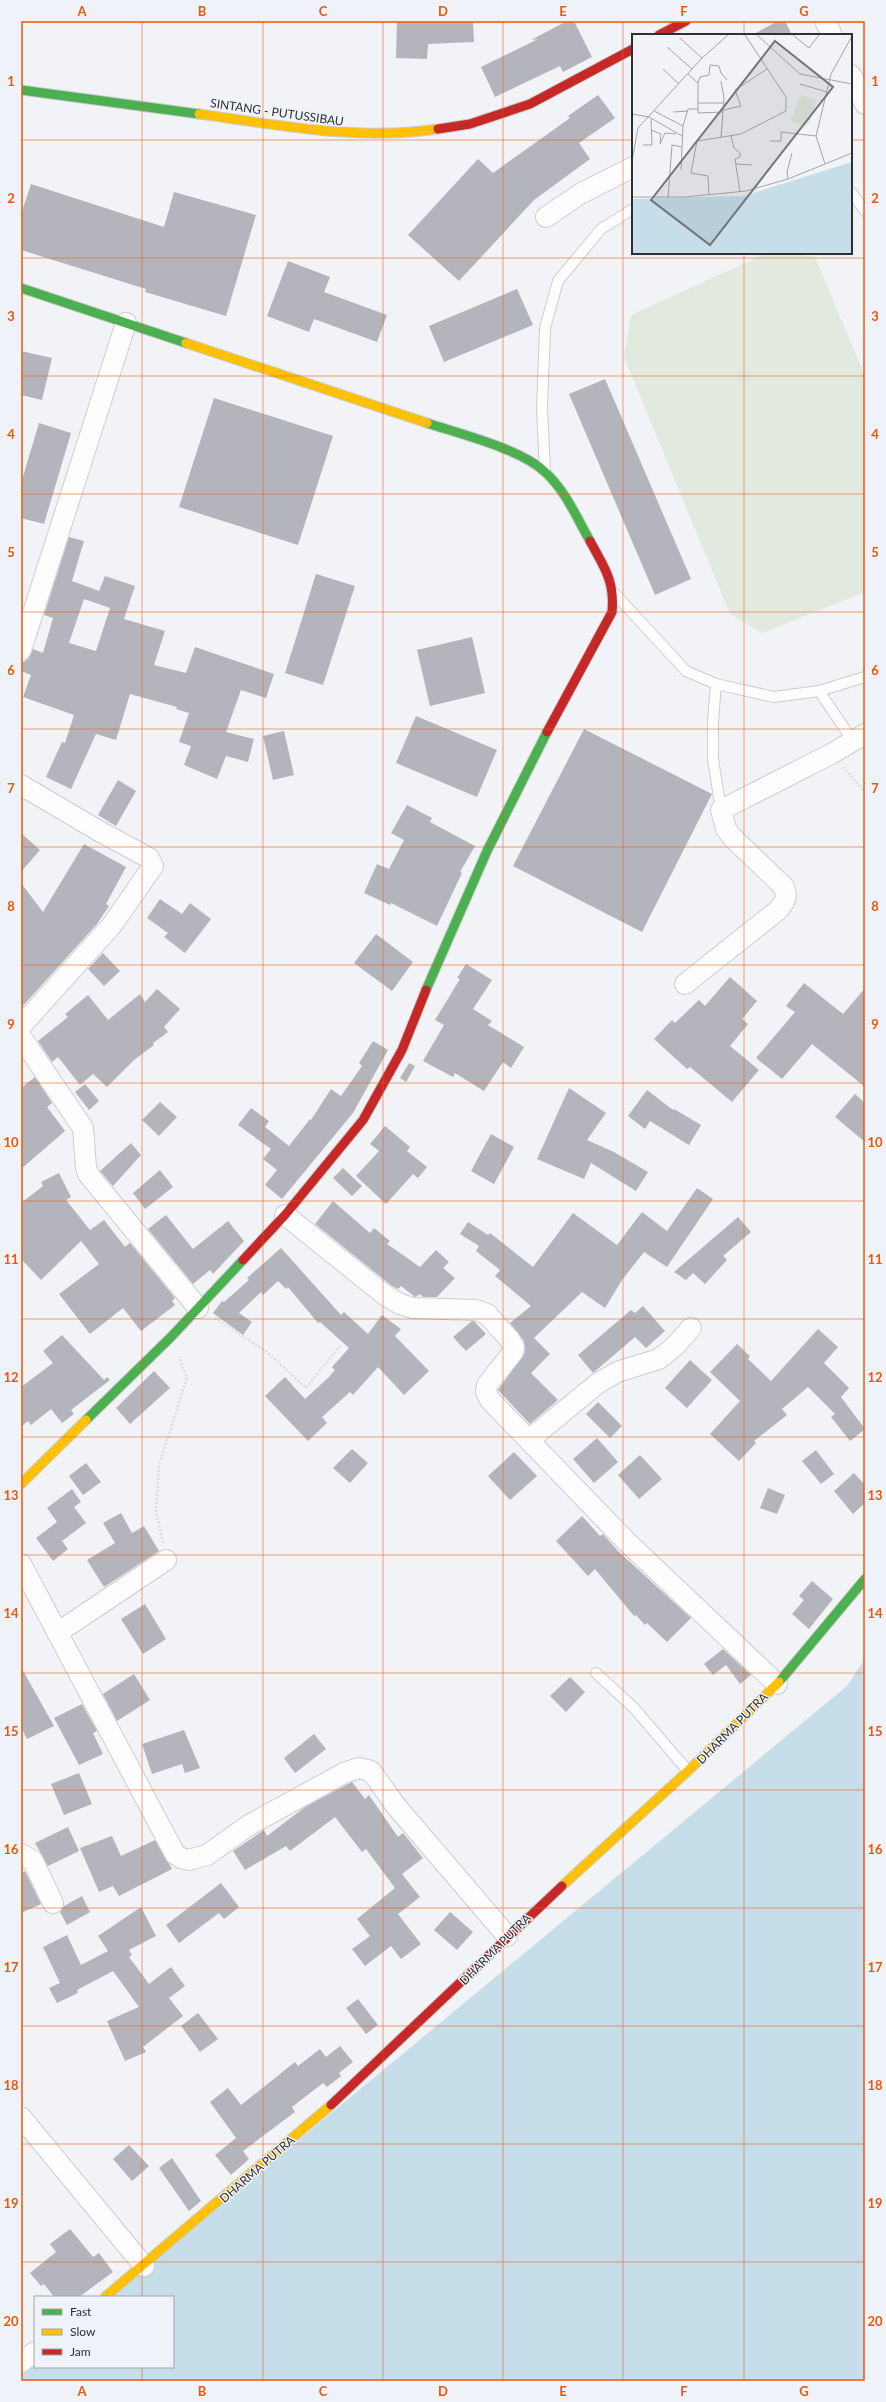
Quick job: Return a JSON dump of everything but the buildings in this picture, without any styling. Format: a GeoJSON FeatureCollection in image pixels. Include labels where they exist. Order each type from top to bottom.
{"type":"FeatureCollection","features":[{"type":"Feature","properties":{"kind":"main road"},"geometry":{"type":"LineString","coordinates":[[662,34],[686,21]]}},
{"type":"Feature","properties":{"kind":"main road","name":"SINTANG - PUTUSSIBAU"},"geometry":{"type":"LineString","coordinates":[[21,90],[200,114],[304,130],[351,134],[414,132],[470,124],[530,104],[632,50]]}},
{"type":"Feature","properties":{"kind":"main road"},"geometry":{"type":"LineString","coordinates":[[21,288],[509,450],[545,471],[562,492],[609,575],[614,594],[612,612],[546,734],[467,894],[439,956],[402,1050],[385,1083],[363,1120],[285,1215],[171,1337],[21,1484]]}},
{"type":"Feature","properties":{"kind":"main road","name":"DHARMA PUTRA"},"geometry":{"type":"LineString","coordinates":[[106,2296],[144,2266],[347,2092],[459,1985],[506,1936],[688,1771],[777,1684],[830,1623],[865,1579]]}},
{"type":"Feature","properties":{"kind":"street"},"geometry":{"type":"LineString","coordinates":[[825,21],[832,34]]}},
{"type":"Feature","properties":{"kind":"street"},"geometry":{"type":"LineString","coordinates":[[852,78],[860,101]]}},
{"type":"Feature","properties":{"kind":"street"},"geometry":{"type":"LineString","coordinates":[[546,217],[580,194],[632,168]]}},
{"type":"Feature","properties":{"kind":"street"},"geometry":{"type":"LineString","coordinates":[[21,650],[126,323]]}},
{"type":"Feature","properties":{"kind":"street"},"geometry":{"type":"LineString","coordinates":[[684,984],[777,911],[786,901],[787,895],[784,887],[726,829],[721,810],[831,754],[859,737]]}},
{"type":"Feature","properties":{"kind":"street"},"geometry":{"type":"LineString","coordinates":[[21,784],[99,832],[149,858],[153,866],[112,925],[21,1026]]}},
{"type":"Feature","properties":{"kind":"street"},"geometry":{"type":"LineString","coordinates":[[24,1049],[83,1128],[88,1174],[198,1308]]}},
{"type":"Feature","properties":{"kind":"street"},"geometry":{"type":"LineString","coordinates":[[285,1215],[386,1296],[400,1304],[413,1308],[476,1310],[486,1314],[510,1340],[514,1347],[513,1352],[487,1385],[486,1392],[500,1411],[627,1542],[777,1684]]}},
{"type":"Feature","properties":{"kind":"street"},"geometry":{"type":"LineString","coordinates":[[529,1440],[597,1384],[617,1372],[659,1359],[675,1346],[691,1328]]}},
{"type":"Feature","properties":{"kind":"street"},"geometry":{"type":"LineString","coordinates":[[57,1633],[166,1560]]}},
{"type":"Feature","properties":{"kind":"street"},"geometry":{"type":"LineString","coordinates":[[21,1564],[175,1854],[188,1860],[207,1854],[250,1826],[344,1773],[359,1768],[371,1771],[396,1806],[506,1936]]}},
{"type":"Feature","properties":{"kind":"street"},"geometry":{"type":"LineString","coordinates":[[21,1854],[33,1860],[53,1903]]}},
{"type":"Feature","properties":{"kind":"street"},"geometry":{"type":"LineString","coordinates":[[21,2117],[144,2266]]}},
{"type":"Feature","properties":{"kind":"street"},"geometry":{"type":"LineString","coordinates":[[21,2362],[34,2353]]}},
{"type":"Feature","properties":{"kind":"lane"},"geometry":{"type":"LineString","coordinates":[[852,193],[865,211]]}},
{"type":"Feature","properties":{"kind":"lane"},"geometry":{"type":"LineString","coordinates":[[545,471],[542,408],[545,328],[558,281],[601,229],[632,211]]}},
{"type":"Feature","properties":{"kind":"lane"},"geometry":{"type":"LineString","coordinates":[[614,594],[686,671],[716,684],[774,697],[819,691],[865,677]]}},
{"type":"Feature","properties":{"kind":"lane"},"geometry":{"type":"LineString","coordinates":[[716,684],[713,721],[713,758],[721,810]]}},
{"type":"Feature","properties":{"kind":"lane"},"geometry":{"type":"LineString","coordinates":[[819,691],[859,737]]}},
{"type":"Feature","properties":{"kind":"lane"},"geometry":{"type":"LineString","coordinates":[[596,1673],[634,1708],[688,1771]]}},
{"type":"Feature","properties":{"kind":"path"},"geometry":{"type":"LineString","coordinates":[[831,754],[865,792]]}},
{"type":"Feature","properties":{"kind":"path"},"geometry":{"type":"LineString","coordinates":[[198,1308],[267,1352],[306,1388],[340,1346]]}},
{"type":"Feature","properties":{"kind":"path"},"geometry":{"type":"LineString","coordinates":[[166,1560],[156,1512],[159,1464],[187,1378],[171,1337]]}},
{"type":"Feature","properties":{"kind":"shaded area"},"geometry":{"type":"Polygon","coordinates":[[[765,254],[798,254],[815,257],[865,376],[865,592],[762,633],[730,614],[624,357],[631,315],[765,254]]]}},
{"type":"Feature","properties":{"kind":"water"},"geometry":{"type":"Polygon","coordinates":[[[865,1659],[865,2381],[21,2381],[21,2370],[34,2360],[34,2368],[174,2368],[174,2296],[110,2296],[847,1686],[865,1659]]]}},
{"type":"Feature","properties":{"kind":"traffic: fast"},"geometry":{"type":"LineString","coordinates":[[21,90],[199,114]]}},
{"type":"Feature","properties":{"kind":"traffic: fast"},"geometry":{"type":"LineString","coordinates":[[21,288],[186,343]]}},
{"type":"Feature","properties":{"kind":"traffic: fast"},"geometry":{"type":"LineString","coordinates":[[427,423],[506,449],[534,464],[545,472],[559,487],[590,541]]}},
{"type":"Feature","properties":{"kind":"traffic: fast"},"geometry":{"type":"LineString","coordinates":[[426,990],[487,851],[547,732]]}},
{"type":"Feature","properties":{"kind":"traffic: fast"},"geometry":{"type":"LineString","coordinates":[[86,1420],[171,1337],[243,1260]]}},
{"type":"Feature","properties":{"kind":"traffic: fast"},"geometry":{"type":"LineString","coordinates":[[779,1682],[865,1579]]}},
{"type":"Feature","properties":{"kind":"traffic: slow"},"geometry":{"type":"LineString","coordinates":[[199,114],[288,127],[347,132],[377,133],[438,129]]}},
{"type":"Feature","properties":{"kind":"traffic: slow"},"geometry":{"type":"LineString","coordinates":[[186,343],[427,423]]}},
{"type":"Feature","properties":{"kind":"traffic: slow"},"geometry":{"type":"LineString","coordinates":[[21,1484],[86,1420]]}},
{"type":"Feature","properties":{"kind":"traffic: slow"},"geometry":{"type":"LineString","coordinates":[[562,1886],[688,1771],[779,1682]]}},
{"type":"Feature","properties":{"kind":"traffic: slow"},"geometry":{"type":"LineString","coordinates":[[106,2296],[331,2105]]}},
{"type":"Feature","properties":{"kind":"traffic: jam"},"geometry":{"type":"LineString","coordinates":[[661,34],[686,21]]}},
{"type":"Feature","properties":{"kind":"traffic: jam"},"geometry":{"type":"LineString","coordinates":[[438,129],[470,124],[530,104],[632,50]]}},
{"type":"Feature","properties":{"kind":"traffic: jam"},"geometry":{"type":"LineString","coordinates":[[547,732],[612,612],[612,591],[610,583],[604,567],[590,541]]}},
{"type":"Feature","properties":{"kind":"traffic: jam"},"geometry":{"type":"LineString","coordinates":[[243,1260],[285,1215],[363,1120],[402,1050],[426,990]]}},
{"type":"Feature","properties":{"kind":"traffic: jam"},"geometry":{"type":"LineString","coordinates":[[331,2105],[562,1886]]}}]}
